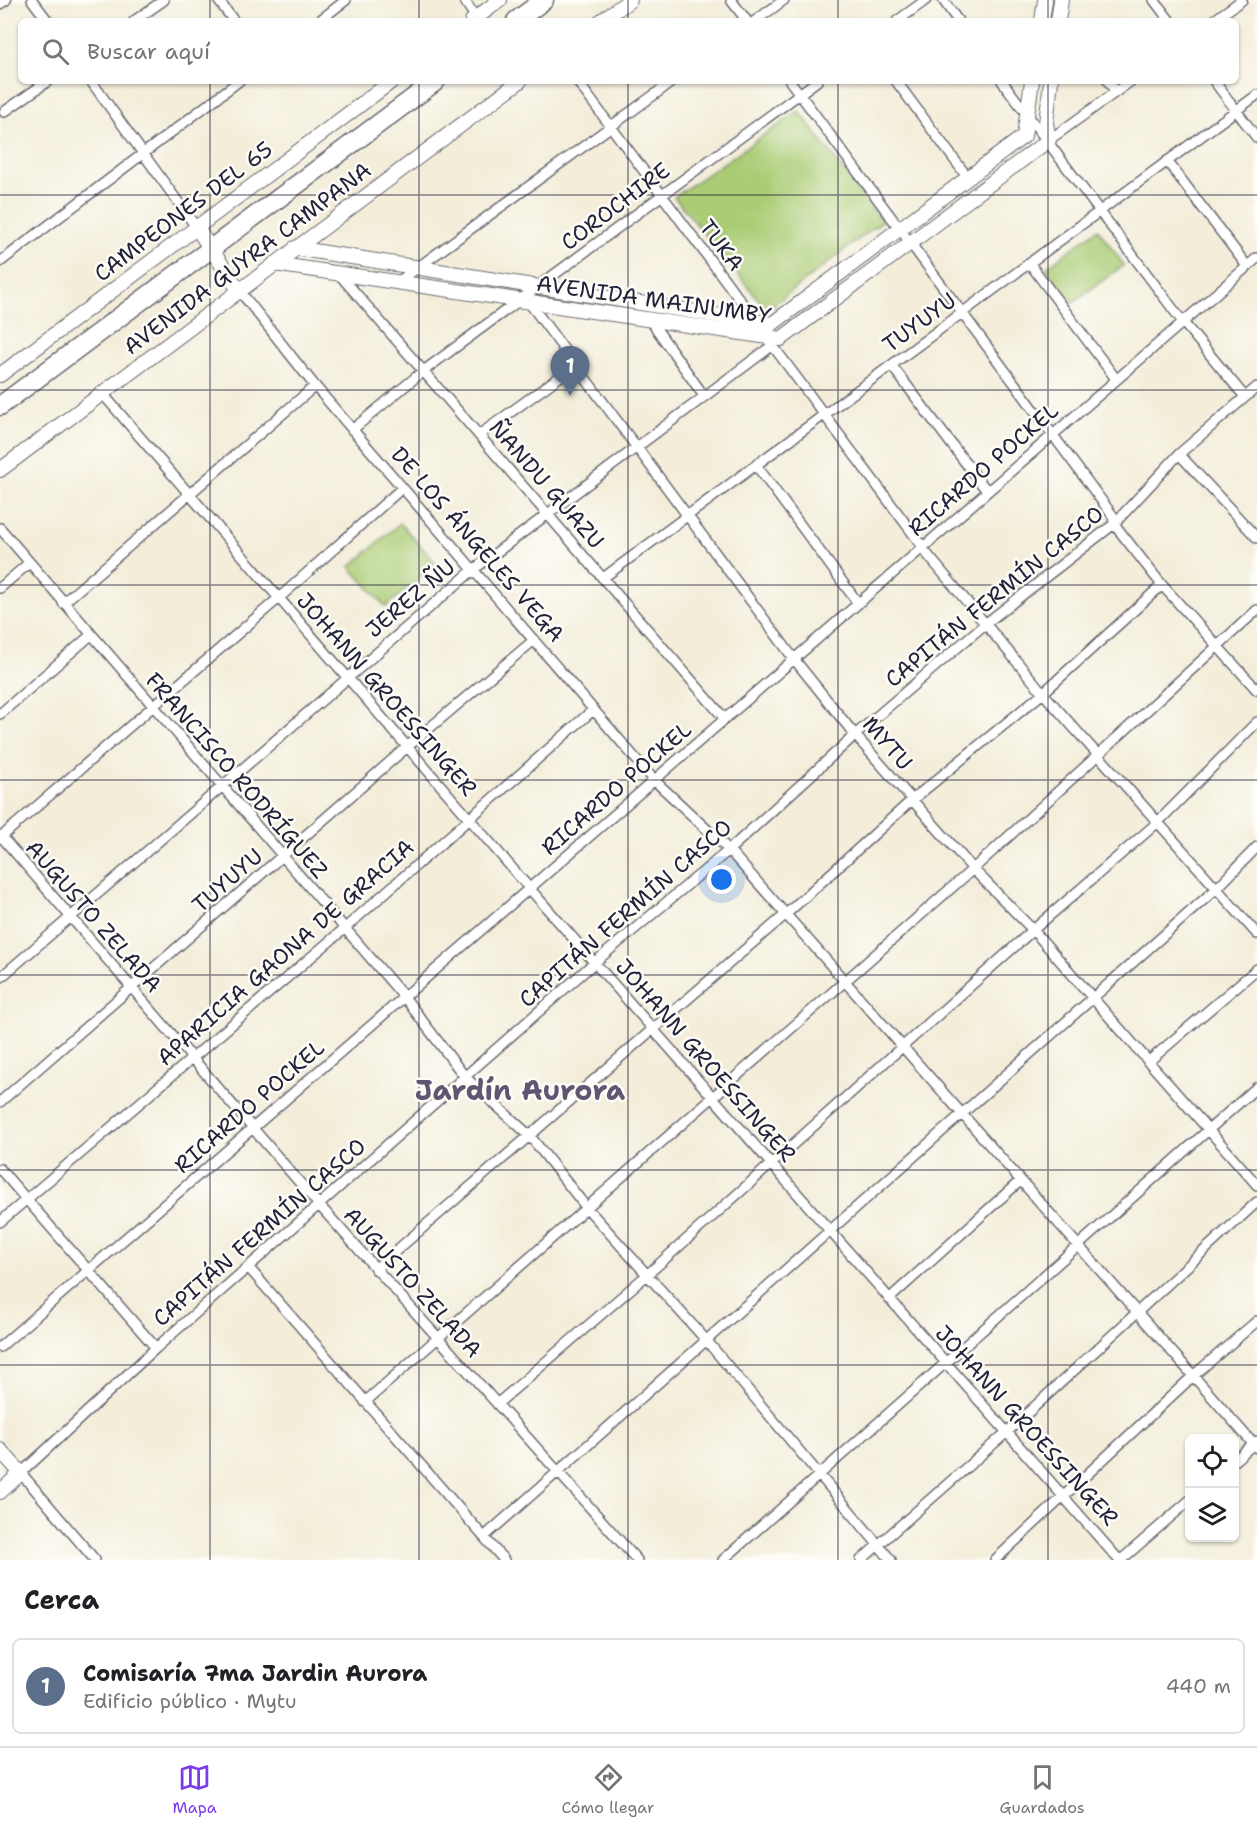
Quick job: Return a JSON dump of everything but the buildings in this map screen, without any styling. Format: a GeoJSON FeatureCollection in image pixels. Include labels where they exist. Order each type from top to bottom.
{"type":"FeatureCollection","features":[{"type":"Feature","properties":{"kind":"highway"},"geometry":{"type":"LineString","coordinates":[[520,18],[544,0]]}},
{"type":"Feature","properties":{"kind":"highway"},"geometry":{"type":"LineString","coordinates":[[0,406],[211,251],[432,84]]}},
{"type":"Feature","properties":{"kind":"street"},"geometry":{"type":"LineString","coordinates":[[0,4],[6,0]]}},
{"type":"Feature","properties":{"kind":"street"},"geometry":{"type":"LineString","coordinates":[[32,0],[46,18]]}},
{"type":"Feature","properties":{"kind":"street"},"geometry":{"type":"LineString","coordinates":[[138,18],[164,0]]}},
{"type":"Feature","properties":{"kind":"street"},"geometry":{"type":"LineString","coordinates":[[218,0],[232,18]]}},
{"type":"Feature","properties":{"kind":"street"},"geometry":{"type":"LineString","coordinates":[[323,18],[346,0]]}},
{"type":"Feature","properties":{"kind":"street"},"geometry":{"type":"LineString","coordinates":[[464,0],[473,18]]}},
{"type":"Feature","properties":{"kind":"street"},"geometry":{"type":"LineString","coordinates":[[475,18],[500,0]]}},
{"type":"Feature","properties":{"kind":"street"},"geometry":{"type":"LineString","coordinates":[[605,18],[630,0]]}},
{"type":"Feature","properties":{"kind":"street"},"geometry":{"type":"LineString","coordinates":[[731,0],[745,18]]}},
{"type":"Feature","properties":{"kind":"street"},"geometry":{"type":"LineString","coordinates":[[759,18],[784,0]]}},
{"type":"Feature","properties":{"kind":"street"},"geometry":{"type":"LineString","coordinates":[[901,18],[926,0]]}},
{"type":"Feature","properties":{"kind":"street"},"geometry":{"type":"LineString","coordinates":[[943,0],[956,18]]}},
{"type":"Feature","properties":{"kind":"street"},"geometry":{"type":"LineString","coordinates":[[1042,18],[1045,0]]}},
{"type":"Feature","properties":{"kind":"street"},"geometry":{"type":"LineString","coordinates":[[1154,0],[1168,18]]}},
{"type":"Feature","properties":{"kind":"street"},"geometry":{"type":"LineString","coordinates":[[1217,18],[1242,0]]}},
{"type":"Feature","properties":{"kind":"street"},"geometry":{"type":"LineString","coordinates":[[4,112],[44,84]]}},
{"type":"Feature","properties":{"kind":"street"},"geometry":{"type":"LineString","coordinates":[[93,84],[196,227]]}},
{"type":"Feature","properties":{"kind":"street"},"geometry":{"type":"LineString","coordinates":[[0,261],[236,84]]}},
{"type":"Feature","properties":{"kind":"street","name":"CAMPEONES DEL 65"},"geometry":{"type":"LineString","coordinates":[[2,369],[388,84]]}},
{"type":"Feature","properties":{"kind":"street","name":"AVENIDA GUYRA CAMPANA"},"geometry":{"type":"LineString","coordinates":[[0,470],[516,84]]}},
{"type":"Feature","properties":{"kind":"street","name":"TUKA"},"geometry":{"type":"LineString","coordinates":[[580,84],[755,321],[774,340],[824,415],[922,548],[1043,693],[1257,934]]}},
{"type":"Feature","properties":{"kind":"street"},"geometry":{"type":"LineString","coordinates":[[398,282],[669,84]]}},
{"type":"Feature","properties":{"kind":"street"},"geometry":{"type":"LineString","coordinates":[[792,84],[899,231],[1113,516],[1114,524],[1162,585],[1257,690]]}},
{"type":"Feature","properties":{"kind":"street","name":"COROCHIRE"},"geometry":{"type":"LineString","coordinates":[[352,430],[422,372],[524,300],[661,195],[813,84]]}},
{"type":"Feature","properties":{"kind":"street"},"geometry":{"type":"LineString","coordinates":[[898,84],[968,178]]}},
{"type":"Feature","properties":{"kind":"street"},"geometry":{"type":"LineString","coordinates":[[1004,84],[1182,321],[1245,397]]}},
{"type":"Feature","properties":{"kind":"street","name":"AVENIDA MAINUMBY"},"geometry":{"type":"LineString","coordinates":[[295,248],[772,324],[1024,136],[1032,84]]}},
{"type":"Feature","properties":{"kind":"street"},"geometry":{"type":"LineString","coordinates":[[1048,140],[1046,123],[1050,84]]}},
{"type":"Feature","properties":{"kind":"street"},"geometry":{"type":"LineString","coordinates":[[1110,84],[1116,92]]}},
{"type":"Feature","properties":{"kind":"street"},"geometry":{"type":"LineString","coordinates":[[1048,140],[1127,84]]}},
{"type":"Feature","properties":{"kind":"street"},"geometry":{"type":"LineString","coordinates":[[1216,84],[1257,138]]}},
{"type":"Feature","properties":{"kind":"street","name":"TUYUYU"},"geometry":{"type":"LineString","coordinates":[[603,578],[963,315],[1100,209],[1257,95]]}},
{"type":"Feature","properties":{"kind":"street","name":"AVENIDA MAINUMBY"},"geometry":{"type":"LineString","coordinates":[[274,264],[524,300],[774,340],[910,245],[1048,140]]}},
{"type":"Feature","properties":{"kind":"street"},"geometry":{"type":"LineString","coordinates":[[1167,161],[1247,266]]}},
{"type":"Feature","properties":{"kind":"street","name":"DE LOS ÁNGELES VEGA"},"geometry":{"type":"LineString","coordinates":[[196,227],[239,290],[315,386],[593,710],[654,780],[729,850],[1256,1445]]}},
{"type":"Feature","properties":{"kind":"street","name":"RICARDO POCKEL"},"geometry":{"type":"LineString","coordinates":[[0,1347],[1257,258]]}},
{"type":"Feature","properties":{"kind":"street"},"geometry":{"type":"LineString","coordinates":[[1030,264],[1116,379]]}},
{"type":"Feature","properties":{"kind":"street","name":"ÑANDU GUAZU"},"geometry":{"type":"LineString","coordinates":[[339,274],[725,719]]}},
{"type":"Feature","properties":{"kind":"street","name":"MYTU"},"geometry":{"type":"LineString","coordinates":[[524,300],[576,365],[794,659],[855,735],[973,869],[1033,930],[1090,998],[1257,1185]]}},
{"type":"Feature","properties":{"kind":"street"},"geometry":{"type":"LineString","coordinates":[[650,320],[704,396]]}},
{"type":"Feature","properties":{"kind":"street","name":"JEREZ ÑU"},"geometry":{"type":"LineString","coordinates":[[0,978],[473,570],[704,396],[774,340]]}},
{"type":"Feature","properties":{"kind":"street"},"geometry":{"type":"LineString","coordinates":[[479,435],[576,365]]}},
{"type":"Feature","properties":{"kind":"street"},"geometry":{"type":"LineString","coordinates":[[892,366],[987,491]]}},
{"type":"Feature","properties":{"kind":"street"},"geometry":{"type":"LineString","coordinates":[[63,603],[315,386]]}},
{"type":"Feature","properties":{"kind":"street","name":"CAPITÁN FERMÍN CASCO"},"geometry":{"type":"LineString","coordinates":[[21,1473],[156,1348],[594,963],[729,850],[855,735],[985,624],[1114,524],[1179,454],[1257,387]]}},
{"type":"Feature","properties":{"kind":"street","name":"JOHANN GROESSINGER"},"geometry":{"type":"LineString","coordinates":[[102,393],[530,890],[1120,1560]]}},
{"type":"Feature","properties":{"kind":"street"},"geometry":{"type":"LineString","coordinates":[[1179,454],[1257,538]]}},
{"type":"Feature","properties":{"kind":"street"},"geometry":{"type":"LineString","coordinates":[[756,465],[858,603]]}},
{"type":"Feature","properties":{"kind":"street"},"geometry":{"type":"LineString","coordinates":[[0,836],[279,598],[402,488]]}},
{"type":"Feature","properties":{"kind":"street","name":"FRANCISCO RODRÍGUEZ"},"geometry":{"type":"LineString","coordinates":[[0,528],[405,998],[465,1077],[530,1136],[586,1207],[706,1340],[891,1560]]}},
{"type":"Feature","properties":{"kind":"street"},"geometry":{"type":"LineString","coordinates":[[0,588],[29,563]]}},
{"type":"Feature","properties":{"kind":"street"},"geometry":{"type":"LineString","coordinates":[[375,1269],[785,915],[912,800],[1043,693],[1162,585]]}},
{"type":"Feature","properties":{"kind":"street"},"geometry":{"type":"LineString","coordinates":[[365,1402],[711,1096],[973,869],[1217,644],[1257,610]]}},
{"type":"Feature","properties":{"kind":"street"},"geometry":{"type":"LineString","coordinates":[[0,714],[91,635]]}},
{"type":"Feature","properties":{"kind":"street","name":"TUYUYU"},"geometry":{"type":"LineString","coordinates":[[0,1102],[407,747],[534,640]]}},
{"type":"Feature","properties":{"kind":"street","name":"APARICIA GAONA DE GRACIA"},"geometry":{"type":"LineString","coordinates":[[0,1222],[344,929],[593,710]]}},
{"type":"Feature","properties":{"kind":"street"},"geometry":{"type":"LineString","coordinates":[[497,1404],[648,1274],[1033,930],[1157,824],[1257,722]]}},
{"type":"Feature","properties":{"kind":"street","name":"AUGUSTO ZELADA"},"geometry":{"type":"LineString","coordinates":[[0,836],[375,1269],[636,1560]]}},
{"type":"Feature","properties":{"kind":"street"},"geometry":{"type":"LineString","coordinates":[[484,1537],[961,1112],[1217,888],[1257,847]]}},
{"type":"Feature","properties":{"kind":"street"},"geometry":{"type":"LineString","coordinates":[[1148,1062],[1257,969]]}},
{"type":"Feature","properties":{"kind":"street"},"geometry":{"type":"LineString","coordinates":[[723,1560],[1257,1087]]}},
{"type":"Feature","properties":{"kind":"street"},"geometry":{"type":"LineString","coordinates":[[0,1169],[156,1348]]}},
{"type":"Feature","properties":{"kind":"street"},"geometry":{"type":"LineString","coordinates":[[889,1299],[1020,1181]]}},
{"type":"Feature","properties":{"kind":"street"},"geometry":{"type":"LineString","coordinates":[[861,1560],[1007,1432],[1257,1202]]}},
{"type":"Feature","properties":{"kind":"street"},"geometry":{"type":"LineString","coordinates":[[248,1268],[504,1560]]}},
{"type":"Feature","properties":{"kind":"street"},"geometry":{"type":"LineString","coordinates":[[995,1560],[1193,1376],[1257,1321]]}},
{"type":"Feature","properties":{"kind":"street"},"geometry":{"type":"LineString","coordinates":[[1239,1457],[1256,1445]]}},
{"type":"Feature","properties":{"kind":"street"},"geometry":{"type":"LineString","coordinates":[[0,1450],[95,1560]]}},
{"type":"Feature","properties":{"kind":"street"},"geometry":{"type":"LineString","coordinates":[[0,1492],[21,1473]]}},
{"type":"Feature","properties":{"kind":"street"},"geometry":{"type":"LineString","coordinates":[[1120,1560],[1185,1504]]}},
{"type":"Feature","properties":{"kind":"green space"},"geometry":{"type":"Polygon","coordinates":[[[799,111],[882,221],[767,310],[674,197],[799,111]]]}},
{"type":"Feature","properties":{"kind":"green space"},"geometry":{"type":"Polygon","coordinates":[[[1098,229],[1124,265],[1072,303],[1046,268],[1098,229]]]}},
{"type":"Feature","properties":{"kind":"green space"},"geometry":{"type":"Polygon","coordinates":[[[400,523],[436,563],[386,607],[350,567],[400,523]]]}},
{"type":"Feature","properties":{"kind":"place","name":"Comisaría 7ma Jardin Aurora"},"geometry":{"type":"Point","coordinates":[570,396]}},
{"type":"Feature","properties":{"kind":"district","name":"Jardín Aurora"},"geometry":{"type":"Point","coordinates":[520,1090]}}]}
